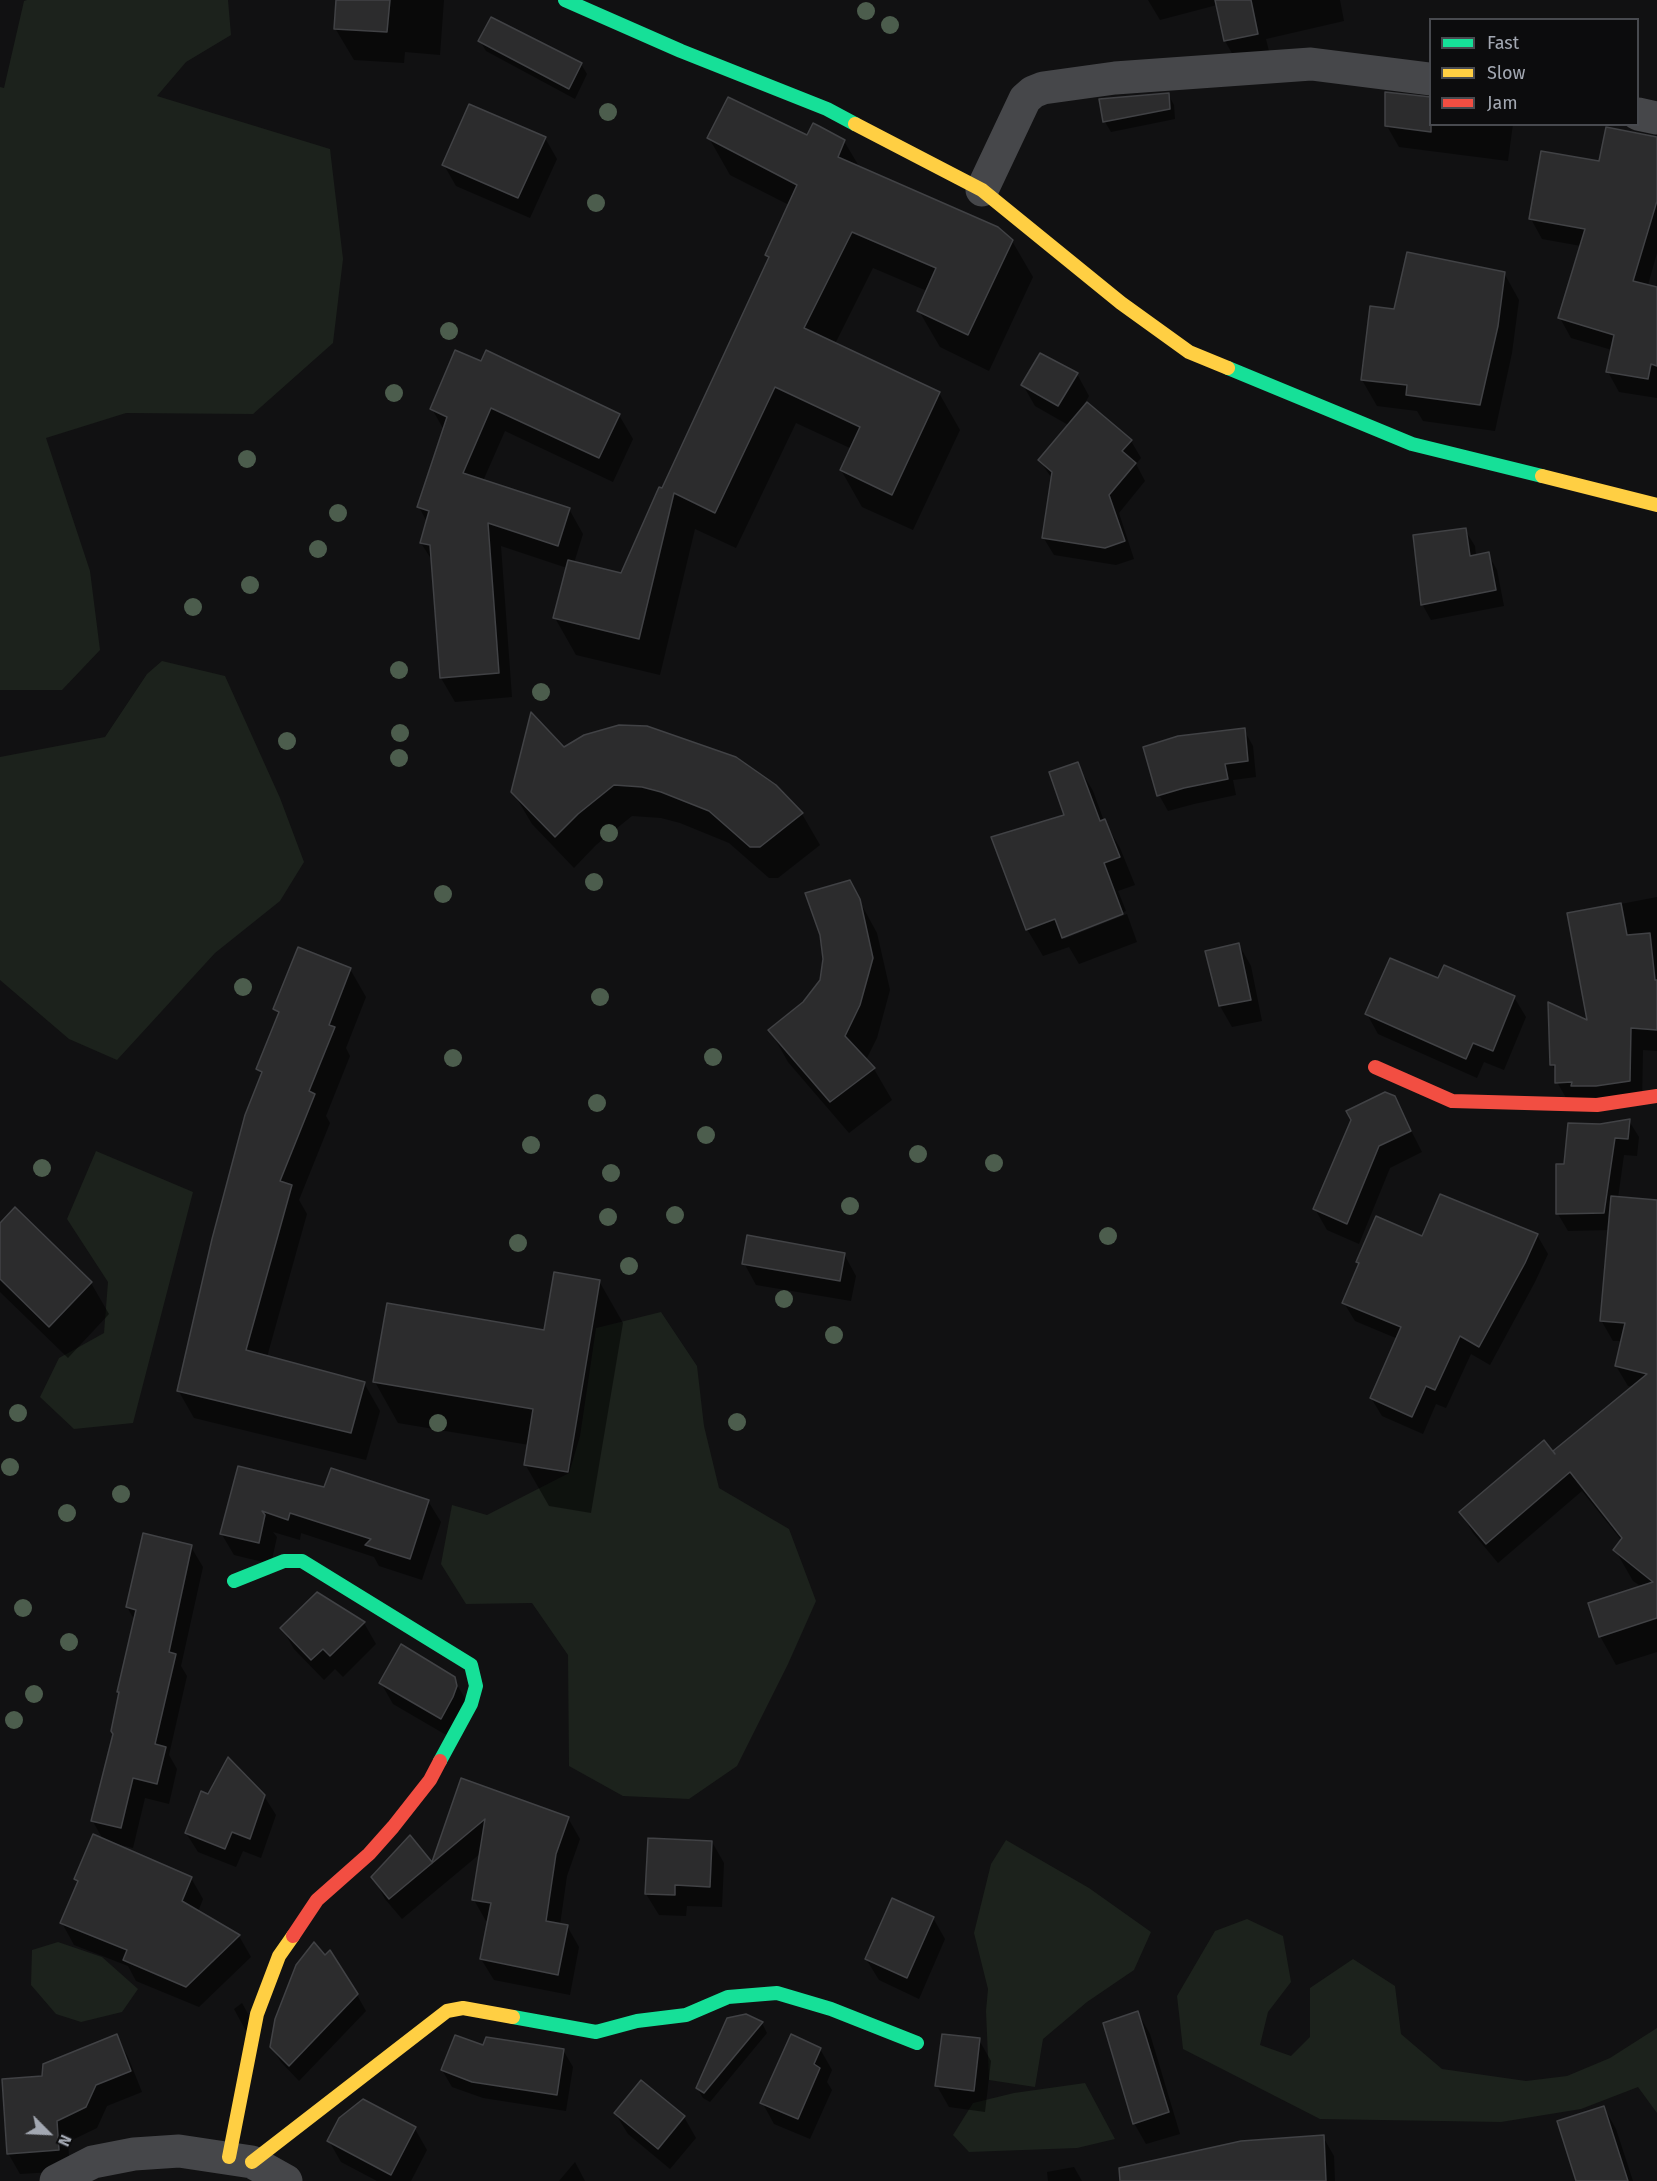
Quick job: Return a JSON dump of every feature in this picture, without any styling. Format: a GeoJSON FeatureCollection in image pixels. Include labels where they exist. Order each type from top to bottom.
{"type":"FeatureCollection","features":[{"type":"Feature","properties":{"kind":"street"},"geometry":{"type":"LineString","coordinates":[[564,0],[681,51],[827,109],[982,190],[1120,303],[1189,352],[1412,444],[1657,505]]}},
{"type":"Feature","properties":{"kind":"street"},"geometry":{"type":"LineString","coordinates":[[982,190],[1025,99],[1033,92],[1043,88],[1115,78],[1311,64],[1429,79]]}},
{"type":"Feature","properties":{"kind":"street"},"geometry":{"type":"LineString","coordinates":[[1639,114],[1657,118]]}},
{"type":"Feature","properties":{"kind":"street"},"geometry":{"type":"LineString","coordinates":[[1375,1067],[1452,1101],[1597,1105],[1657,1096]]}},
{"type":"Feature","properties":{"kind":"street"},"geometry":{"type":"LineString","coordinates":[[234,1581],[284,1561],[302,1561],[471,1665],[476,1686],[471,1704],[430,1780],[369,1854],[317,1900],[279,1956],[257,2014],[240,2159]]}},
{"type":"Feature","properties":{"kind":"street"},"geometry":{"type":"LineString","coordinates":[[240,2159],[447,2011],[463,2008],[596,2032],[637,2021],[686,2015],[728,1998],[777,1994],[831,2009],[917,2043]]}},
{"type":"Feature","properties":{"kind":"street"},"geometry":{"type":"LineString","coordinates":[[56,2181],[93,2162],[134,2154],[179,2151],[240,2159],[286,2181]]}},
{"type":"Feature","properties":{"kind":"shaded area"},"geometry":{"type":"Polygon","coordinates":[[[228,0],[231,35],[186,62],[157,96],[330,149],[343,259],[333,343],[253,414],[126,413],[46,438],[90,571],[100,650],[62,690],[0,690],[0,87],[4,88],[24,1],[228,0]]]}},
{"type":"Feature","properties":{"kind":"shaded area"},"geometry":{"type":"Polygon","coordinates":[[[162,661],[225,676],[280,798],[304,862],[280,901],[215,953],[117,1060],[69,1039],[0,980],[0,757],[105,737],[147,674],[162,661]]]}},
{"type":"Feature","properties":{"kind":"shaded area"},"geometry":{"type":"Polygon","coordinates":[[[96,1151],[193,1192],[133,1423],[74,1429],[40,1397],[59,1358],[104,1333],[108,1282],[67,1219],[96,1151]]]}},
{"type":"Feature","properties":{"kind":"shaded area"},"geometry":{"type":"Polygon","coordinates":[[[661,1312],[697,1366],[704,1426],[719,1488],[789,1529],[816,1601],[788,1664],[737,1766],[689,1799],[623,1796],[569,1766],[568,1655],[532,1603],[466,1604],[441,1564],[452,1505],[487,1515],[569,1473],[580,1436],[596,1328],[661,1312]]]}},
{"type":"Feature","properties":{"kind":"shaded area"},"geometry":{"type":"Polygon","coordinates":[[[1006,1840],[1089,1888],[1151,1932],[1134,1970],[1087,2002],[1043,2039],[1035,2087],[989,2080],[986,2011],[988,1989],[974,1933],[991,1864],[1006,1840]]]}},
{"type":"Feature","properties":{"kind":"shaded area"},"geometry":{"type":"Polygon","coordinates":[[[1247,1919],[1283,1936],[1291,1982],[1268,2012],[1260,2045],[1291,2056],[1310,2037],[1310,1988],[1353,1959],[1395,1986],[1401,2034],[1442,2069],[1526,2081],[1567,2076],[1610,2058],[1657,2028],[1657,2113],[1638,2087],[1581,2109],[1501,2122],[1320,2119],[1183,2049],[1177,1996],[1215,1931],[1247,1919]]]}},
{"type":"Feature","properties":{"kind":"shaded area"},"geometry":{"type":"Polygon","coordinates":[[[58,1942],[102,1957],[138,1989],[122,2012],[81,2022],[56,2014],[31,1985],[32,1950],[58,1942]]]}},
{"type":"Feature","properties":{"kind":"shaded area"},"geometry":{"type":"Polygon","coordinates":[[[1085,2083],[1115,2139],[1077,2148],[969,2152],[953,2135],[973,2103],[1014,2093],[1085,2083]]]}},
{"type":"Feature","properties":{"kind":"building"},"geometry":{"type":"Polygon","coordinates":[[[336,0],[390,0],[387,32],[334,29],[336,0]]]}},
{"type":"Feature","properties":{"kind":"building"},"geometry":{"type":"Polygon","coordinates":[[[1215,0],[1251,0],[1258,34],[1224,41],[1215,0]]]}},
{"type":"Feature","properties":{"kind":"building"},"geometry":{"type":"Polygon","coordinates":[[[491,17],[582,63],[569,89],[478,41],[491,17]]]}},
{"type":"Feature","properties":{"kind":"building"},"geometry":{"type":"Polygon","coordinates":[[[1385,92],[1429,97],[1431,132],[1385,126],[1385,92]]]}},
{"type":"Feature","properties":{"kind":"building"},"geometry":{"type":"Polygon","coordinates":[[[1169,93],[1170,109],[1103,122],[1099,99],[1169,93]]]}},
{"type":"Feature","properties":{"kind":"building"},"geometry":{"type":"Polygon","coordinates":[[[728,97],[807,135],[813,123],[819,126],[845,140],[838,157],[998,227],[1013,240],[968,335],[917,311],[936,268],[852,232],[804,328],[940,392],[892,495],[840,470],[860,427],[775,387],[715,513],[674,493],[639,639],[553,618],[568,560],[621,573],[659,487],[662,488],[769,257],[765,255],[797,185],[707,138],[728,97]]]}},
{"type":"Feature","properties":{"kind":"building"},"geometry":{"type":"Polygon","coordinates":[[[469,104],[546,137],[518,198],[442,165],[469,104]]]}},
{"type":"Feature","properties":{"kind":"building"},"geometry":{"type":"Polygon","coordinates":[[[1606,127],[1657,137],[1657,201],[1633,281],[1657,287],[1657,366],[1651,364],[1648,379],[1606,372],[1614,335],[1558,318],[1585,229],[1529,219],[1541,151],[1599,161],[1606,127]]]}},
{"type":"Feature","properties":{"kind":"building"},"geometry":{"type":"Polygon","coordinates":[[[1407,252],[1505,272],[1498,326],[1480,405],[1406,395],[1407,385],[1361,380],[1370,306],[1394,309],[1407,252]]]}},
{"type":"Feature","properties":{"kind":"building"},"geometry":{"type":"Polygon","coordinates":[[[455,350],[481,361],[486,350],[620,414],[599,458],[491,408],[463,473],[570,508],[558,546],[488,523],[499,673],[440,678],[430,545],[420,543],[429,511],[417,507],[447,417],[430,409],[455,350]]]}},
{"type":"Feature","properties":{"kind":"building"},"geometry":{"type":"Polygon","coordinates":[[[1040,353],[1078,373],[1058,406],[1021,385],[1040,353]]]}},
{"type":"Feature","properties":{"kind":"building"},"geometry":{"type":"Polygon","coordinates":[[[1087,402],[1132,440],[1122,451],[1136,463],[1109,495],[1125,541],[1105,548],[1042,538],[1052,472],[1038,460],[1087,402]]]}},
{"type":"Feature","properties":{"kind":"building"},"geometry":{"type":"Polygon","coordinates":[[[1466,528],[1470,556],[1489,552],[1496,590],[1421,605],[1413,535],[1466,528]]]}},
{"type":"Feature","properties":{"kind":"building"},"geometry":{"type":"Polygon","coordinates":[[[531,712],[564,747],[584,735],[619,725],[647,726],[736,757],[776,785],[803,813],[760,847],[750,847],[709,811],[661,792],[642,787],[614,785],[578,814],[555,837],[511,792],[531,712]]]}},
{"type":"Feature","properties":{"kind":"building"},"geometry":{"type":"Polygon","coordinates":[[[1245,728],[1248,761],[1225,764],[1228,779],[1157,796],[1143,747],[1178,736],[1245,728]]]}},
{"type":"Feature","properties":{"kind":"building"},"geometry":{"type":"Polygon","coordinates":[[[1078,762],[1100,821],[1105,819],[1120,857],[1104,863],[1123,914],[1062,938],[1055,919],[1026,930],[991,837],[1064,815],[1049,772],[1078,762]]]}},
{"type":"Feature","properties":{"kind":"building"},"geometry":{"type":"Polygon","coordinates":[[[850,880],[860,899],[873,958],[860,1005],[845,1036],[875,1068],[830,1102],[768,1030],[803,1002],[820,980],[823,959],[820,935],[805,893],[850,880]]]}},
{"type":"Feature","properties":{"kind":"building"},"geometry":{"type":"Polygon","coordinates":[[[1621,903],[1627,935],[1650,933],[1655,980],[1657,980],[1657,1030],[1631,1028],[1630,1081],[1596,1086],[1571,1086],[1572,1082],[1555,1083],[1555,1065],[1550,1065],[1548,1002],[1587,1020],[1567,913],[1621,903]]]}},
{"type":"Feature","properties":{"kind":"building"},"geometry":{"type":"Polygon","coordinates":[[[1239,943],[1251,1000],[1219,1006],[1205,951],[1239,943]]]}},
{"type":"Feature","properties":{"kind":"building"},"geometry":{"type":"Polygon","coordinates":[[[298,947],[351,968],[329,1025],[335,1027],[309,1091],[315,1094],[280,1181],[292,1185],[246,1350],[365,1382],[351,1433],[177,1391],[212,1239],[245,1115],[262,1072],[256,1069],[279,1012],[273,1009],[298,947]]]}},
{"type":"Feature","properties":{"kind":"building"},"geometry":{"type":"Polygon","coordinates":[[[1390,958],[1438,978],[1444,965],[1515,996],[1493,1051],[1473,1043],[1466,1059],[1365,1014],[1390,958]]]}},
{"type":"Feature","properties":{"kind":"building"},"geometry":{"type":"Polygon","coordinates":[[[1385,1092],[1395,1096],[1411,1131],[1379,1146],[1347,1224],[1313,1209],[1351,1120],[1346,1111],[1385,1092]]]}},
{"type":"Feature","properties":{"kind":"building"},"geometry":{"type":"Polygon","coordinates":[[[1630,1119],[1628,1139],[1615,1138],[1604,1213],[1556,1214],[1556,1164],[1564,1164],[1568,1123],[1600,1124],[1630,1119]]]}},
{"type":"Feature","properties":{"kind":"building"},"geometry":{"type":"Polygon","coordinates":[[[1440,1194],[1538,1234],[1525,1263],[1479,1347],[1460,1336],[1435,1390],[1426,1386],[1412,1417],[1370,1398],[1401,1327],[1342,1303],[1359,1263],[1356,1262],[1376,1216],[1422,1236],[1440,1194]]]}},
{"type":"Feature","properties":{"kind":"building"},"geometry":{"type":"Polygon","coordinates":[[[1611,1196],[1657,1200],[1657,1618],[1599,1637],[1588,1603],[1653,1582],[1613,1550],[1622,1538],[1570,1472],[1486,1544],[1459,1512],[1544,1440],[1555,1454],[1553,1451],[1647,1374],[1615,1366],[1625,1323],[1600,1321],[1611,1196]]]}},
{"type":"Feature","properties":{"kind":"building"},"geometry":{"type":"Polygon","coordinates":[[[15,1207],[92,1282],[49,1327],[0,1279],[0,1223],[15,1207]]]}},
{"type":"Feature","properties":{"kind":"building"},"geometry":{"type":"Polygon","coordinates":[[[747,1235],[845,1253],[840,1281],[742,1264],[747,1235]]]}},
{"type":"Feature","properties":{"kind":"building"},"geometry":{"type":"Polygon","coordinates":[[[554,1272],[600,1280],[568,1472],[524,1465],[533,1409],[373,1382],[387,1303],[544,1330],[554,1272]]]}},
{"type":"Feature","properties":{"kind":"building"},"geometry":{"type":"Polygon","coordinates":[[[238,1466],[324,1487],[331,1468],[429,1500],[410,1559],[365,1545],[371,1539],[290,1513],[288,1520],[262,1511],[265,1515],[259,1543],[220,1534],[238,1466]]]}},
{"type":"Feature","properties":{"kind":"building"},"geometry":{"type":"Polygon","coordinates":[[[143,1533],[192,1545],[169,1652],[176,1654],[155,1744],[166,1747],[157,1784],[133,1778],[121,1828],[91,1821],[113,1734],[111,1731],[119,1692],[117,1692],[136,1610],[126,1607],[143,1533]]]}},
{"type":"Feature","properties":{"kind":"building"},"geometry":{"type":"Polygon","coordinates":[[[317,1592],[365,1622],[330,1656],[323,1649],[311,1660],[280,1628],[317,1592]]]}},
{"type":"Feature","properties":{"kind":"building"},"geometry":{"type":"Polygon","coordinates":[[[401,1644],[455,1677],[457,1686],[441,1719],[379,1683],[401,1644]]]}},
{"type":"Feature","properties":{"kind":"building"},"geometry":{"type":"Polygon","coordinates":[[[228,1757],[265,1795],[250,1839],[232,1832],[225,1849],[185,1833],[201,1791],[208,1794],[228,1757]]]}},
{"type":"Feature","properties":{"kind":"building"},"geometry":{"type":"Polygon","coordinates":[[[461,1778],[569,1817],[556,1854],[546,1921],[568,1925],[558,1975],[480,1959],[491,1903],[472,1900],[485,1819],[389,1899],[371,1877],[410,1835],[432,1862],[461,1778]]]}},
{"type":"Feature","properties":{"kind":"building"},"geometry":{"type":"Polygon","coordinates":[[[93,1834],[192,1877],[182,1901],[240,1935],[186,1987],[123,1960],[127,1950],[60,1923],[78,1881],[74,1879],[93,1834]]]}},
{"type":"Feature","properties":{"kind":"building"},"geometry":{"type":"Polygon","coordinates":[[[648,1838],[712,1841],[710,1887],[675,1885],[675,1895],[645,1894],[648,1838]]]}},
{"type":"Feature","properties":{"kind":"building"},"geometry":{"type":"Polygon","coordinates":[[[892,1898],[934,1917],[907,1978],[865,1959],[892,1898]]]}},
{"type":"Feature","properties":{"kind":"building"},"geometry":{"type":"Polygon","coordinates":[[[314,1942],[325,1955],[330,1950],[358,1994],[289,2066],[270,2047],[275,2019],[296,1965],[314,1942]]]}},
{"type":"Feature","properties":{"kind":"building"},"geometry":{"type":"Polygon","coordinates":[[[1138,2011],[1169,2112],[1133,2124],[1103,2023],[1138,2011]]]}},
{"type":"Feature","properties":{"kind":"building"},"geometry":{"type":"Polygon","coordinates":[[[746,2014],[763,2022],[704,2093],[696,2088],[727,2018],[746,2014]]]}},
{"type":"Feature","properties":{"kind":"building"},"geometry":{"type":"Polygon","coordinates":[[[117,2034],[131,2071],[96,2085],[86,2107],[57,2121],[59,2150],[7,2154],[2,2079],[42,2076],[43,2064],[117,2034]]]}},
{"type":"Feature","properties":{"kind":"building"},"geometry":{"type":"Polygon","coordinates":[[[791,2034],[821,2048],[814,2064],[820,2068],[798,2119],[760,2103],[791,2034]]]}},
{"type":"Feature","properties":{"kind":"building"},"geometry":{"type":"Polygon","coordinates":[[[942,2034],[980,2038],[974,2091],[935,2086],[942,2034]]]}},
{"type":"Feature","properties":{"kind":"building"},"geometry":{"type":"Polygon","coordinates":[[[455,2035],[483,2045],[486,2037],[564,2049],[557,2095],[472,2082],[441,2070],[455,2035]]]}},
{"type":"Feature","properties":{"kind":"building"},"geometry":{"type":"Polygon","coordinates":[[[641,2080],[685,2116],[658,2149],[614,2113],[641,2080]]]}},
{"type":"Feature","properties":{"kind":"building"},"geometry":{"type":"Polygon","coordinates":[[[363,2099],[416,2127],[391,2175],[327,2141],[339,2118],[363,2099]]]}},
{"type":"Feature","properties":{"kind":"building"},"geometry":{"type":"Polygon","coordinates":[[[1604,2106],[1628,2181],[1576,2181],[1557,2121],[1604,2106]]]}},
{"type":"Feature","properties":{"kind":"building"},"geometry":{"type":"Polygon","coordinates":[[[1324,2135],[1326,2181],[1120,2181],[1119,2168],[1241,2141],[1324,2135]]]}},
{"type":"Feature","properties":{"kind":"traffic: fast"},"geometry":{"type":"LineString","coordinates":[[565,0],[681,51],[827,109],[855,124]]}},
{"type":"Feature","properties":{"kind":"traffic: fast"},"geometry":{"type":"LineString","coordinates":[[1228,368],[1412,444],[1542,476]]}},
{"type":"Feature","properties":{"kind":"traffic: fast"},"geometry":{"type":"LineString","coordinates":[[234,1581],[284,1561],[302,1561],[471,1665],[476,1686],[471,1704],[440,1761]]}},
{"type":"Feature","properties":{"kind":"traffic: fast"},"geometry":{"type":"LineString","coordinates":[[513,2017],[596,2032],[637,2021],[686,2015],[728,1997],[777,1993],[831,2009],[917,2043]]}},
{"type":"Feature","properties":{"kind":"traffic: slow"},"geometry":{"type":"LineString","coordinates":[[855,124],[982,190],[1121,303],[1189,352],[1228,368]]}},
{"type":"Feature","properties":{"kind":"traffic: slow"},"geometry":{"type":"LineString","coordinates":[[1542,476],[1657,505]]}},
{"type":"Feature","properties":{"kind":"traffic: slow"},"geometry":{"type":"LineString","coordinates":[[229,2157],[257,2014],[279,1956],[293,1936]]}},
{"type":"Feature","properties":{"kind":"traffic: slow"},"geometry":{"type":"LineString","coordinates":[[252,2162],[447,2011],[463,2008],[513,2017]]}},
{"type":"Feature","properties":{"kind":"traffic: jam"},"geometry":{"type":"LineString","coordinates":[[1375,1067],[1452,1101],[1597,1105],[1657,1096]]}},
{"type":"Feature","properties":{"kind":"traffic: jam"},"geometry":{"type":"LineString","coordinates":[[293,1936],[317,1900],[369,1854],[393,1827],[430,1780],[440,1761]]}}]}
